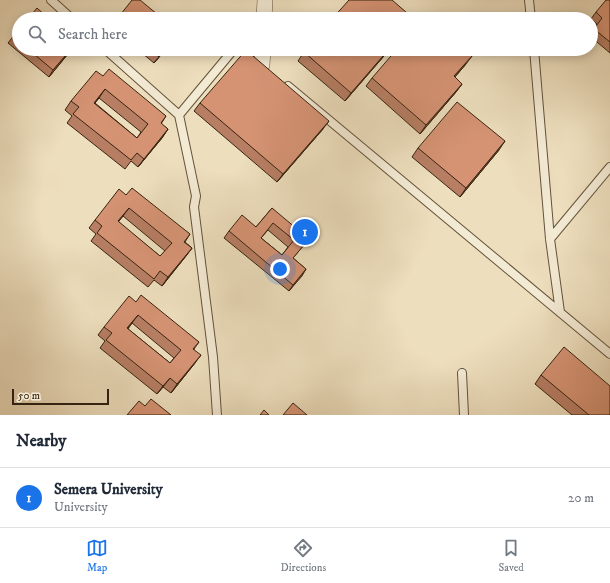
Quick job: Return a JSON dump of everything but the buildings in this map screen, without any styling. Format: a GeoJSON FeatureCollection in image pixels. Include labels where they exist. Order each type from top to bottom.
{"type":"FeatureCollection","features":[{"type":"Feature","properties":{"kind":"street"},"geometry":{"type":"LineString","coordinates":[[264,12],[265,0]]}},
{"type":"Feature","properties":{"kind":"lane"},"geometry":{"type":"LineString","coordinates":[[51,0],[64,12]]}},
{"type":"Feature","properties":{"kind":"lane"},"geometry":{"type":"LineString","coordinates":[[530,0],[531,12]]}},
{"type":"Feature","properties":{"kind":"lane"},"geometry":{"type":"LineString","coordinates":[[114,56],[179,114],[196,196],[194,207],[213,357],[217,415]]}},
{"type":"Feature","properties":{"kind":"lane"},"geometry":{"type":"LineString","coordinates":[[179,114],[228,56]]}},
{"type":"Feature","properties":{"kind":"lane"},"geometry":{"type":"LineString","coordinates":[[535,56],[550,239],[560,312]]}},
{"type":"Feature","properties":{"kind":"lane"},"geometry":{"type":"LineString","coordinates":[[280,80],[610,354]]}},
{"type":"Feature","properties":{"kind":"lane"},"geometry":{"type":"LineString","coordinates":[[550,239],[610,167]]}},
{"type":"Feature","properties":{"kind":"lane"},"geometry":{"type":"LineString","coordinates":[[462,373],[464,415]]}},
{"type":"Feature","properties":{"kind":"place","name":"Semera University"},"geometry":{"type":"Point","coordinates":[305,232]}}]}
